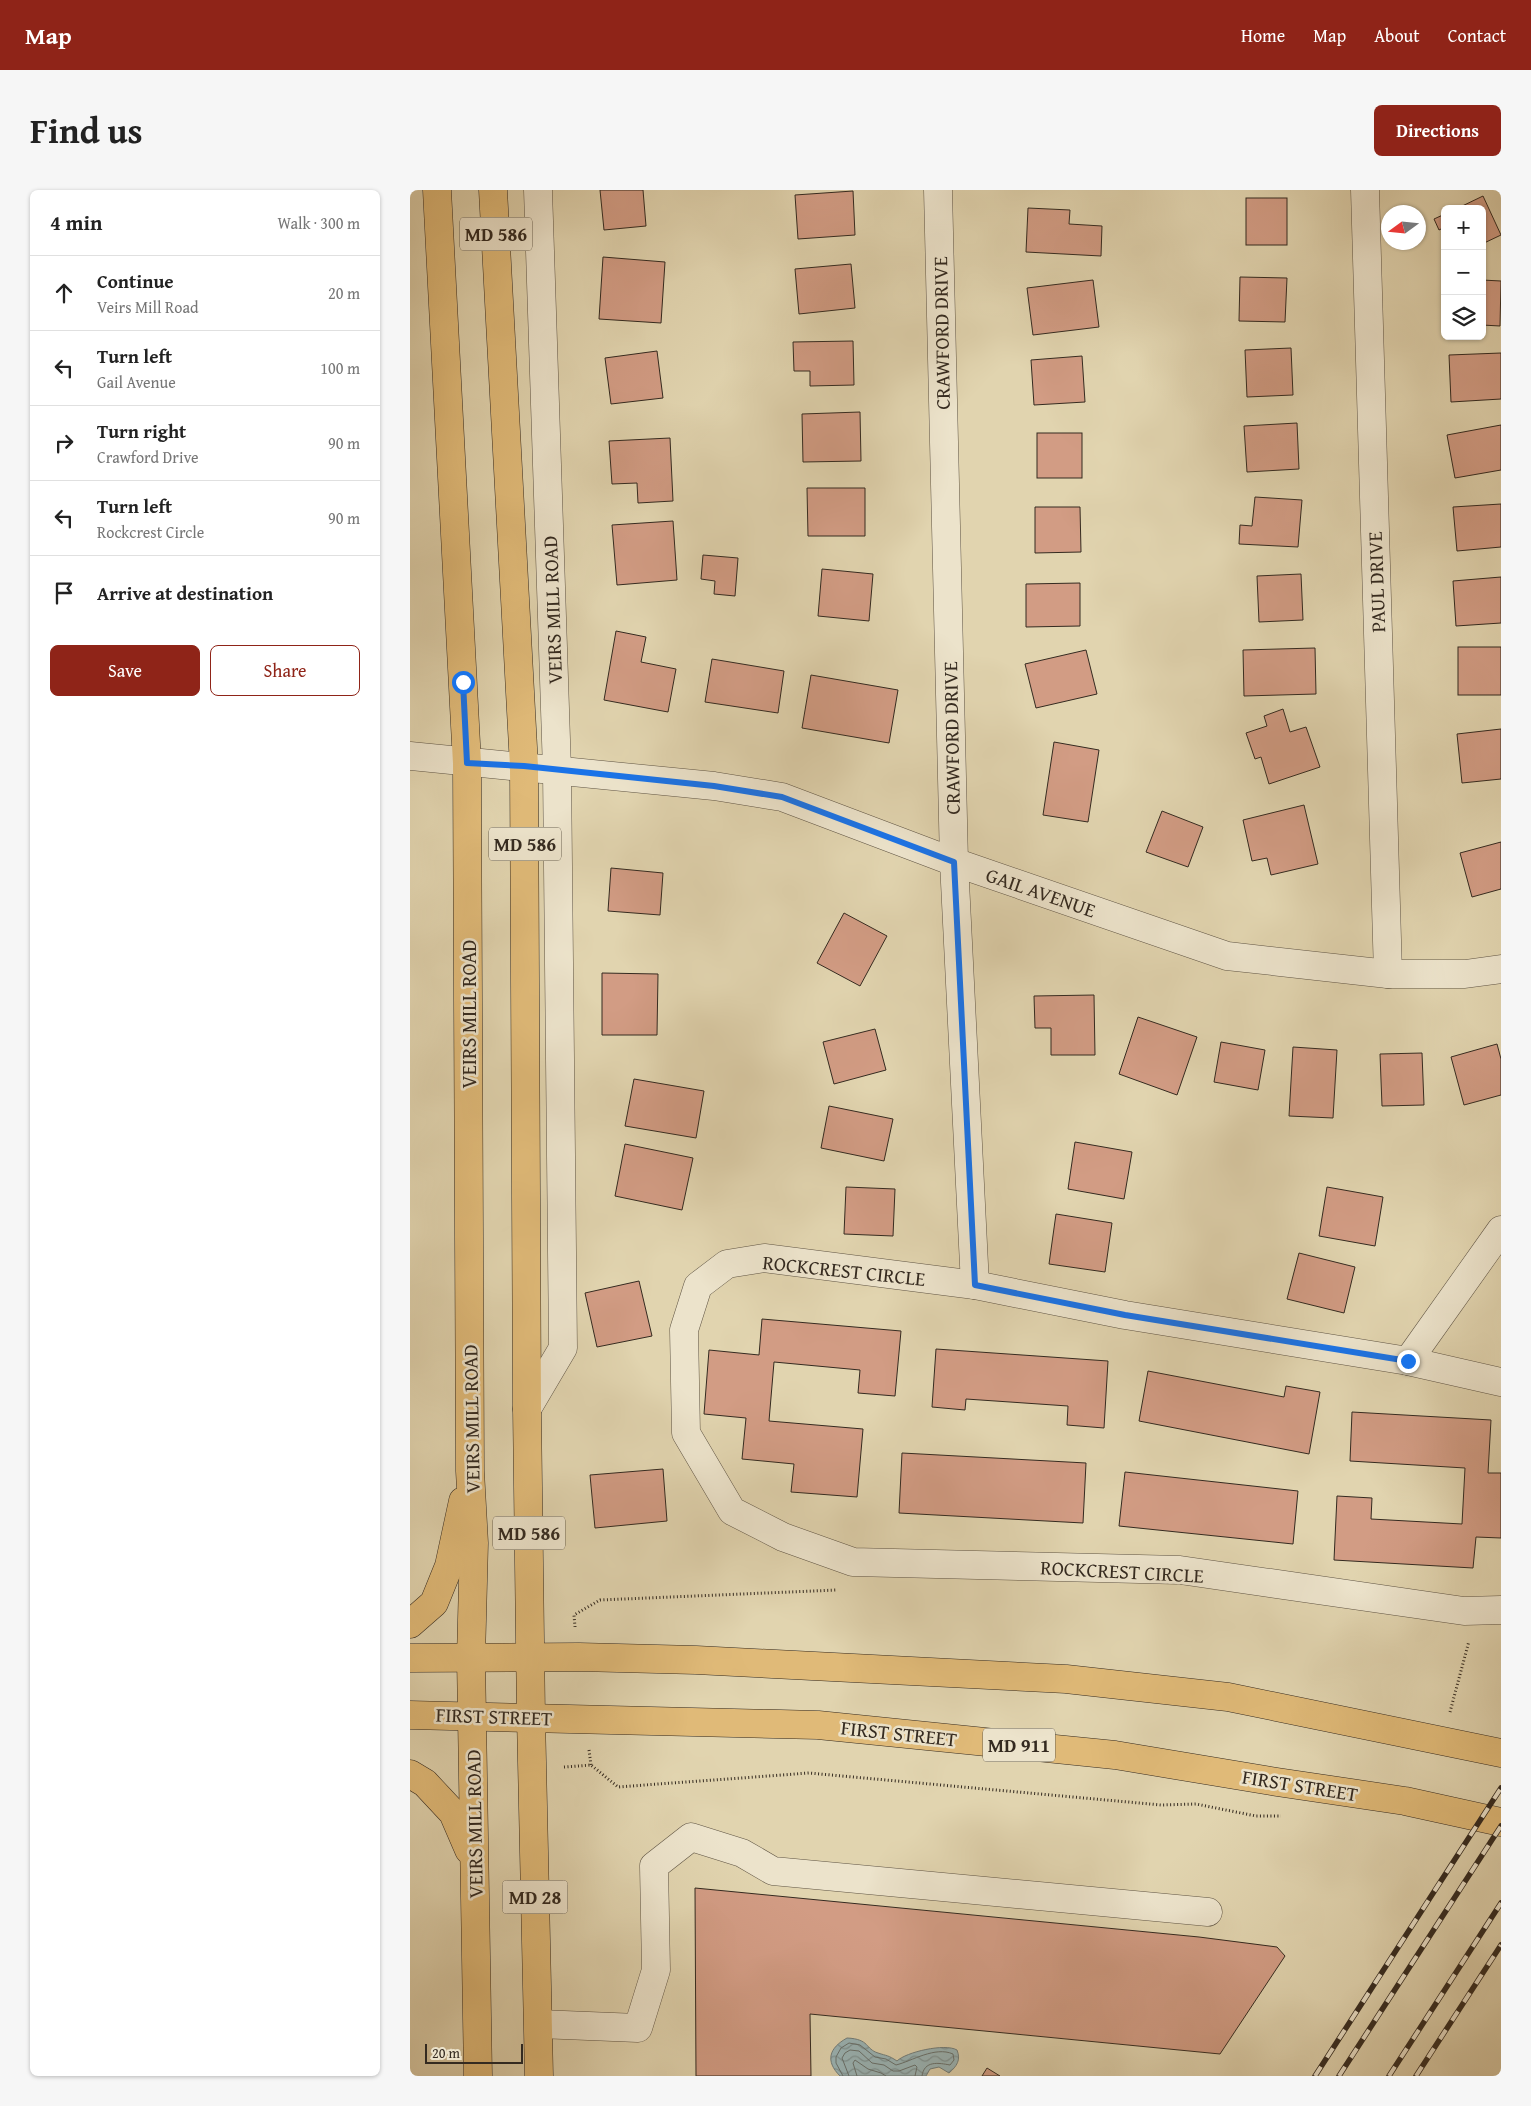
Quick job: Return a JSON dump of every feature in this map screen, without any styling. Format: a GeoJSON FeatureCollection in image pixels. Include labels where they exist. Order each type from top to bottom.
{"type":"FeatureCollection","features":[{"type":"Feature","properties":{"kind":"main road","name":"VEIRS MILL ROAD"},"geometry":{"type":"LineString","coordinates":[[437,190],[467,763],[470,1471],[474,1543],[471,1658],[478,2076]]}},
{"type":"Feature","properties":{"kind":"main road","name":"VEIRS MILL ROAD"},"geometry":{"type":"LineString","coordinates":[[493,190],[524,766],[527,1409],[531,1717],[539,2076]]}},
{"type":"Feature","properties":{"kind":"main road"},"geometry":{"type":"LineString","coordinates":[[410,1624],[434,1603],[449,1566],[470,1471]]}},
{"type":"Feature","properties":{"kind":"main road"},"geometry":{"type":"LineString","coordinates":[[410,1658],[530,1657],[696,1660],[1066,1679],[1228,1697],[1501,1752]]}},
{"type":"Feature","properties":{"kind":"main road","name":"FIRST STREET"},"geometry":{"type":"LineString","coordinates":[[410,1715],[472,1715],[818,1725],[1115,1755],[1405,1801],[1501,1822]]}},
{"type":"Feature","properties":{"kind":"main road","name":"MD 28"},"geometry":{"type":"LineString","coordinates":[[410,1774],[425,1783],[453,1813],[474,1864]]}},
{"type":"Feature","properties":{"kind":"street","name":"VEIRS MILL ROAD"},"geometry":{"type":"LineString","coordinates":[[527,1409],[563,1348],[557,770],[538,190]]}},
{"type":"Feature","properties":{"kind":"street","name":"CRAWFORD DRIVE"},"geometry":{"type":"LineString","coordinates":[[938,190],[954,862],[975,1285]]}},
{"type":"Feature","properties":{"kind":"street","name":"PAUL DRIVE"},"geometry":{"type":"LineString","coordinates":[[1365,190],[1388,974]]}},
{"type":"Feature","properties":{"kind":"street"},"geometry":{"type":"LineString","coordinates":[[410,756],[467,763]]}},
{"type":"Feature","properties":{"kind":"street","name":"GAIL AVENUE"},"geometry":{"type":"LineString","coordinates":[[467,763],[524,766],[714,786],[782,797],[954,862],[1227,956],[1388,974],[1465,974],[1501,969]]}},
{"type":"Feature","properties":{"kind":"street"},"geometry":{"type":"LineString","coordinates":[[1408,1361],[1501,1230]]}},
{"type":"Feature","properties":{"kind":"street","name":"ROCKCREST CIRCLE"},"geometry":{"type":"LineString","coordinates":[[1501,1382],[1408,1361],[1125,1315],[975,1285],[764,1258],[727,1264],[698,1286],[684,1330],[686,1433],[732,1511],[783,1537],[853,1562],[1180,1570],[1464,1611],[1501,1610]]}},
{"type":"Feature","properties":{"kind":"street"},"geometry":{"type":"LineString","coordinates":[[538,2024],[638,2028],[656,1970],[654,1866],[691,1837],[742,1853],[773,1871],[1208,1912]]}},
{"type":"Feature","properties":{"kind":"path"},"geometry":{"type":"LineString","coordinates":[[574,1615],[600,1600],[846,1590],[853,1562]]}},
{"type":"Feature","properties":{"kind":"path"},"geometry":{"type":"LineString","coordinates":[[1449,1716],[1470,1640]]}},
{"type":"Feature","properties":{"kind":"path"},"geometry":{"type":"LineString","coordinates":[[591,1765],[618,1787],[809,1773],[1161,1805],[1196,1804],[1256,1816],[1285,1816]]}},
{"type":"Feature","properties":{"kind":"water"},"geometry":{"type":"Polygon","coordinates":[[[847,2038],[860,2040],[874,2051],[897,2061],[908,2054],[935,2048],[957,2050],[958,2060],[949,2073],[939,2067],[930,2069],[926,2076],[840,2076],[832,2065],[831,2055],[836,2046],[847,2038]]]}},
{"type":"Feature","properties":{"kind":"building"},"geometry":{"type":"Polygon","coordinates":[[[600,190],[643,190],[646,226],[604,230],[600,190]]]}},
{"type":"Feature","properties":{"kind":"building"},"geometry":{"type":"Polygon","coordinates":[[[853,191],[855,235],[798,239],[795,195],[853,191]]]}},
{"type":"Feature","properties":{"kind":"building"},"geometry":{"type":"Polygon","coordinates":[[[1483,196],[1501,235],[1486,242],[1486,205],[1464,205],[1483,196]]]}},
{"type":"Feature","properties":{"kind":"building"},"geometry":{"type":"Polygon","coordinates":[[[1246,198],[1287,198],[1287,245],[1246,245],[1246,198]]]}},
{"type":"Feature","properties":{"kind":"building"},"geometry":{"type":"Polygon","coordinates":[[[1028,208],[1070,210],[1069,224],[1102,226],[1101,256],[1026,252],[1028,208]]]}},
{"type":"Feature","properties":{"kind":"building"},"geometry":{"type":"Polygon","coordinates":[[[1441,216],[1441,229],[1439,230],[1434,219],[1441,216]]]}},
{"type":"Feature","properties":{"kind":"building"},"geometry":{"type":"Polygon","coordinates":[[[603,257],[665,262],[661,323],[599,319],[603,257]]]}},
{"type":"Feature","properties":{"kind":"building"},"geometry":{"type":"Polygon","coordinates":[[[851,264],[855,308],[799,314],[795,269],[851,264]]]}},
{"type":"Feature","properties":{"kind":"building"},"geometry":{"type":"Polygon","coordinates":[[[1240,277],[1287,278],[1285,322],[1239,321],[1240,277]]]}},
{"type":"Feature","properties":{"kind":"building"},"geometry":{"type":"Polygon","coordinates":[[[1093,280],[1099,327],[1033,335],[1027,288],[1093,280]]]}},
{"type":"Feature","properties":{"kind":"building"},"geometry":{"type":"Polygon","coordinates":[[[1486,280],[1501,281],[1500,326],[1486,325],[1486,280]]]}},
{"type":"Feature","properties":{"kind":"building"},"geometry":{"type":"Polygon","coordinates":[[[853,341],[854,385],[810,386],[810,371],[794,371],[793,342],[853,341]]]}},
{"type":"Feature","properties":{"kind":"building"},"geometry":{"type":"Polygon","coordinates":[[[1291,348],[1293,395],[1247,397],[1245,350],[1291,348]]]}},
{"type":"Feature","properties":{"kind":"building"},"geometry":{"type":"Polygon","coordinates":[[[657,351],[663,398],[611,404],[605,358],[657,351]]]}},
{"type":"Feature","properties":{"kind":"building"},"geometry":{"type":"Polygon","coordinates":[[[1501,353],[1501,399],[1451,402],[1449,355],[1501,353]]]}},
{"type":"Feature","properties":{"kind":"building"},"geometry":{"type":"Polygon","coordinates":[[[1082,356],[1085,402],[1034,405],[1031,360],[1082,356]]]}},
{"type":"Feature","properties":{"kind":"building"},"geometry":{"type":"Polygon","coordinates":[[[860,412],[861,461],[803,462],[802,414],[860,412]]]}},
{"type":"Feature","properties":{"kind":"building"},"geometry":{"type":"Polygon","coordinates":[[[1297,423],[1299,469],[1247,472],[1244,426],[1297,423]]]}},
{"type":"Feature","properties":{"kind":"building"},"geometry":{"type":"Polygon","coordinates":[[[1501,425],[1501,470],[1455,478],[1447,435],[1501,425]]]}},
{"type":"Feature","properties":{"kind":"building"},"geometry":{"type":"Polygon","coordinates":[[[1037,433],[1082,433],[1082,478],[1037,478],[1037,433]]]}},
{"type":"Feature","properties":{"kind":"building"},"geometry":{"type":"Polygon","coordinates":[[[670,438],[673,501],[638,503],[637,483],[612,484],[609,441],[670,438]]]}},
{"type":"Feature","properties":{"kind":"building"},"geometry":{"type":"Polygon","coordinates":[[[807,488],[865,488],[865,536],[808,536],[807,488]]]}},
{"type":"Feature","properties":{"kind":"building"},"geometry":{"type":"Polygon","coordinates":[[[1255,497],[1302,500],[1298,547],[1239,544],[1240,525],[1252,526],[1255,497]]]}},
{"type":"Feature","properties":{"kind":"building"},"geometry":{"type":"Polygon","coordinates":[[[1501,504],[1501,547],[1457,551],[1453,507],[1501,504]]]}},
{"type":"Feature","properties":{"kind":"building"},"geometry":{"type":"Polygon","coordinates":[[[1035,507],[1080,507],[1081,552],[1035,553],[1035,507]]]}},
{"type":"Feature","properties":{"kind":"building"},"geometry":{"type":"Polygon","coordinates":[[[673,521],[677,580],[617,585],[612,525],[673,521]]]}},
{"type":"Feature","properties":{"kind":"building"},"geometry":{"type":"Polygon","coordinates":[[[703,555],[738,558],[735,596],[714,594],[715,581],[701,579],[703,555]]]}},
{"type":"Feature","properties":{"kind":"building"},"geometry":{"type":"Polygon","coordinates":[[[822,569],[873,574],[869,621],[818,616],[822,569]]]}},
{"type":"Feature","properties":{"kind":"building"},"geometry":{"type":"Polygon","coordinates":[[[1301,574],[1303,620],[1259,622],[1257,576],[1301,574]]]}},
{"type":"Feature","properties":{"kind":"building"},"geometry":{"type":"Polygon","coordinates":[[[1501,577],[1501,623],[1456,626],[1453,581],[1501,577]]]}},
{"type":"Feature","properties":{"kind":"building"},"geometry":{"type":"Polygon","coordinates":[[[1080,583],[1080,626],[1026,627],[1026,584],[1080,583]]]}},
{"type":"Feature","properties":{"kind":"building"},"geometry":{"type":"Polygon","coordinates":[[[616,631],[646,637],[641,662],[676,669],[668,712],[604,700],[616,631]]]}},
{"type":"Feature","properties":{"kind":"building"},"geometry":{"type":"Polygon","coordinates":[[[1458,647],[1501,647],[1501,695],[1458,695],[1458,647]]]}},
{"type":"Feature","properties":{"kind":"building"},"geometry":{"type":"Polygon","coordinates":[[[1315,648],[1316,694],[1244,696],[1243,650],[1315,648]]]}},
{"type":"Feature","properties":{"kind":"building"},"geometry":{"type":"Polygon","coordinates":[[[1086,650],[1097,694],[1036,708],[1025,664],[1086,650]]]}},
{"type":"Feature","properties":{"kind":"building"},"geometry":{"type":"Polygon","coordinates":[[[712,659],[784,671],[778,713],[705,702],[712,659]]]}},
{"type":"Feature","properties":{"kind":"building"},"geometry":{"type":"Polygon","coordinates":[[[811,675],[898,690],[889,743],[802,728],[811,675]]]}},
{"type":"Feature","properties":{"kind":"building"},"geometry":{"type":"Polygon","coordinates":[[[1283,709],[1290,732],[1306,727],[1320,767],[1269,784],[1261,757],[1255,759],[1246,733],[1267,726],[1264,716],[1283,709]]]}},
{"type":"Feature","properties":{"kind":"building"},"geometry":{"type":"Polygon","coordinates":[[[1501,729],[1501,779],[1462,783],[1457,734],[1501,729]]]}},
{"type":"Feature","properties":{"kind":"building"},"geometry":{"type":"Polygon","coordinates":[[[1054,742],[1099,750],[1088,822],[1043,815],[1054,742]]]}},
{"type":"Feature","properties":{"kind":"building"},"geometry":{"type":"Polygon","coordinates":[[[1304,805],[1318,864],[1271,875],[1267,858],[1252,861],[1243,820],[1304,805]]]}},
{"type":"Feature","properties":{"kind":"building"},"geometry":{"type":"Polygon","coordinates":[[[1162,811],[1203,827],[1188,867],[1146,852],[1162,811]]]}},
{"type":"Feature","properties":{"kind":"building"},"geometry":{"type":"Polygon","coordinates":[[[1501,842],[1501,889],[1472,897],[1460,853],[1501,842]]]}},
{"type":"Feature","properties":{"kind":"building"},"geometry":{"type":"Polygon","coordinates":[[[611,868],[663,873],[660,915],[608,911],[611,868]]]}},
{"type":"Feature","properties":{"kind":"building"},"geometry":{"type":"Polygon","coordinates":[[[844,913],[887,936],[860,986],[817,963],[844,913]]]}},
{"type":"Feature","properties":{"kind":"building"},"geometry":{"type":"Polygon","coordinates":[[[602,973],[658,974],[657,1035],[602,1035],[602,973]]]}},
{"type":"Feature","properties":{"kind":"building"},"geometry":{"type":"Polygon","coordinates":[[[1094,995],[1095,1055],[1051,1055],[1051,1028],[1035,1028],[1034,996],[1094,995]]]}},
{"type":"Feature","properties":{"kind":"building"},"geometry":{"type":"Polygon","coordinates":[[[1138,1017],[1197,1037],[1177,1095],[1119,1074],[1138,1017]]]}},
{"type":"Feature","properties":{"kind":"building"},"geometry":{"type":"Polygon","coordinates":[[[875,1029],[886,1070],[834,1084],[823,1042],[875,1029]]]}},
{"type":"Feature","properties":{"kind":"building"},"geometry":{"type":"Polygon","coordinates":[[[1221,1042],[1265,1050],[1258,1090],[1214,1082],[1221,1042]]]}},
{"type":"Feature","properties":{"kind":"building"},"geometry":{"type":"Polygon","coordinates":[[[1497,1044],[1501,1059],[1501,1095],[1464,1105],[1451,1057],[1497,1044]]]}},
{"type":"Feature","properties":{"kind":"building"},"geometry":{"type":"Polygon","coordinates":[[[1293,1047],[1337,1050],[1333,1118],[1289,1116],[1293,1047]]]}},
{"type":"Feature","properties":{"kind":"building"},"geometry":{"type":"Polygon","coordinates":[[[1422,1053],[1424,1105],[1382,1106],[1380,1054],[1422,1053]]]}},
{"type":"Feature","properties":{"kind":"building"},"geometry":{"type":"Polygon","coordinates":[[[634,1079],[704,1091],[696,1138],[625,1126],[634,1079]]]}},
{"type":"Feature","properties":{"kind":"building"},"geometry":{"type":"Polygon","coordinates":[[[829,1106],[893,1119],[884,1161],[821,1148],[829,1106]]]}},
{"type":"Feature","properties":{"kind":"building"},"geometry":{"type":"Polygon","coordinates":[[[1075,1142],[1132,1152],[1124,1199],[1068,1189],[1075,1142]]]}},
{"type":"Feature","properties":{"kind":"building"},"geometry":{"type":"Polygon","coordinates":[[[625,1144],[693,1158],[682,1210],[615,1196],[625,1144]]]}},
{"type":"Feature","properties":{"kind":"building"},"geometry":{"type":"Polygon","coordinates":[[[846,1187],[895,1189],[893,1236],[844,1234],[846,1187]]]}},
{"type":"Feature","properties":{"kind":"building"},"geometry":{"type":"Polygon","coordinates":[[[1327,1187],[1383,1197],[1375,1246],[1319,1236],[1327,1187]]]}},
{"type":"Feature","properties":{"kind":"building"},"geometry":{"type":"Polygon","coordinates":[[[1056,1214],[1112,1223],[1105,1272],[1049,1264],[1056,1214]]]}},
{"type":"Feature","properties":{"kind":"building"},"geometry":{"type":"Polygon","coordinates":[[[1299,1253],[1355,1267],[1344,1313],[1287,1299],[1299,1253]]]}},
{"type":"Feature","properties":{"kind":"building"},"geometry":{"type":"Polygon","coordinates":[[[639,1281],[652,1336],[597,1347],[585,1293],[639,1281]]]}},
{"type":"Feature","properties":{"kind":"building"},"geometry":{"type":"Polygon","coordinates":[[[762,1319],[901,1331],[895,1396],[858,1393],[860,1370],[774,1362],[769,1421],[863,1429],[857,1497],[791,1492],[794,1464],[742,1459],[746,1418],[704,1414],[709,1350],[759,1355],[762,1319]]]}},
{"type":"Feature","properties":{"kind":"building"},"geometry":{"type":"Polygon","coordinates":[[[936,1349],[1108,1361],[1104,1428],[1067,1425],[1068,1406],[966,1399],[965,1410],[932,1407],[936,1349]]]}},
{"type":"Feature","properties":{"kind":"building"},"geometry":{"type":"Polygon","coordinates":[[[1148,1371],[1284,1397],[1286,1386],[1320,1392],[1309,1454],[1139,1421],[1148,1371]]]}},
{"type":"Feature","properties":{"kind":"building"},"geometry":{"type":"Polygon","coordinates":[[[1352,1412],[1491,1420],[1488,1473],[1501,1473],[1501,1538],[1476,1537],[1473,1568],[1334,1560],[1337,1496],[1372,1498],[1371,1519],[1462,1524],[1465,1468],[1350,1461],[1352,1412]]]}},
{"type":"Feature","properties":{"kind":"building"},"geometry":{"type":"Polygon","coordinates":[[[902,1453],[1086,1463],[1083,1523],[899,1513],[902,1453]]]}},
{"type":"Feature","properties":{"kind":"building"},"geometry":{"type":"Polygon","coordinates":[[[663,1469],[667,1521],[595,1528],[590,1475],[663,1469]]]}},
{"type":"Feature","properties":{"kind":"building"},"geometry":{"type":"Polygon","coordinates":[[[1125,1472],[1298,1491],[1293,1544],[1119,1526],[1125,1472]]]}},
{"type":"Feature","properties":{"kind":"building"},"geometry":{"type":"Polygon","coordinates":[[[695,1888],[1199,1937],[1277,1947],[1285,1956],[1220,2054],[810,2014],[811,2076],[696,2076],[695,1888]]]}},
{"type":"Feature","properties":{"kind":"building"},"geometry":{"type":"Polygon","coordinates":[[[987,2068],[1000,2076],[982,2076],[987,2068]]]}},
{"type":"Feature","properties":{"kind":"railway"},"geometry":{"type":"LineString","coordinates":[[1315,2076],[1501,1788]]}},
{"type":"Feature","properties":{"kind":"railway"},"geometry":{"type":"LineString","coordinates":[[1339,2076],[1501,1826]]}},
{"type":"Feature","properties":{"kind":"railway"},"geometry":{"type":"LineString","coordinates":[[1389,2076],[1501,1903]]}},
{"type":"Feature","properties":{"kind":"railway"},"geometry":{"type":"LineString","coordinates":[[1416,2076],[1501,1945]]}},
{"type":"Feature","properties":{"kind":"route"},"geometry":{"type":"LineString","coordinates":[[463,682],[467,763],[524,766],[714,786],[782,797],[954,862],[975,1285],[1125,1315],[1408,1361]]}}]}
